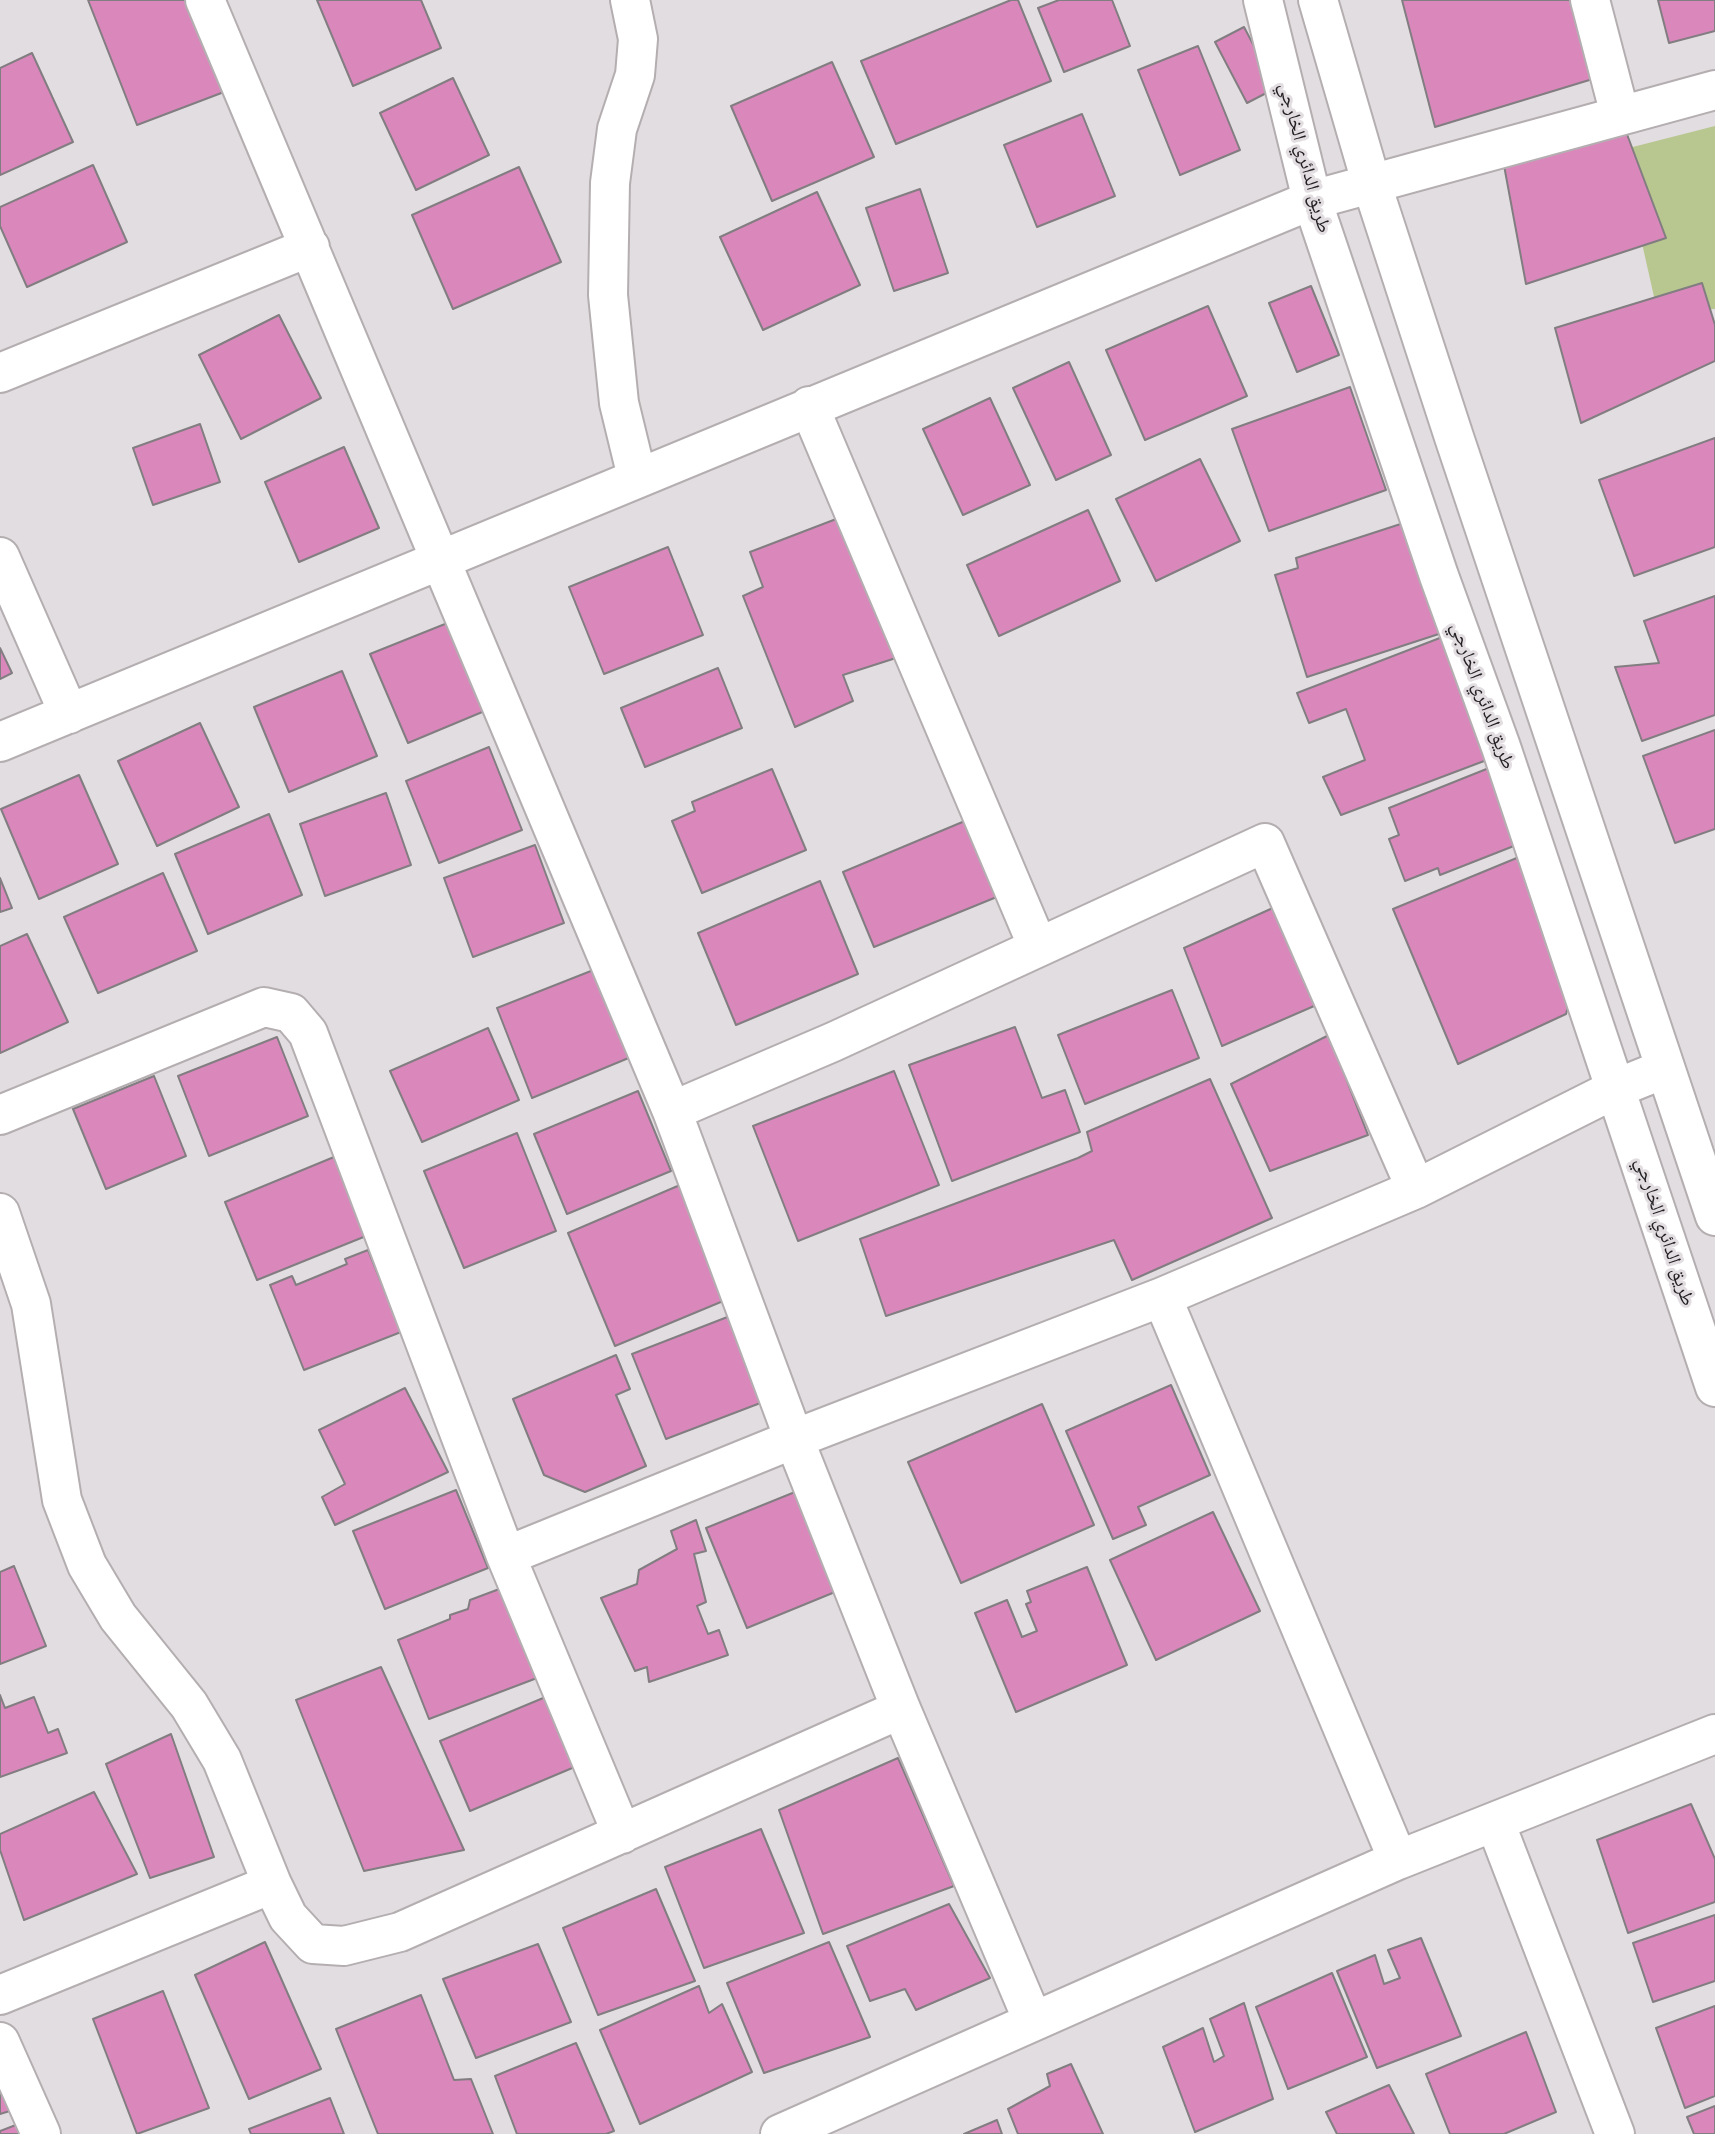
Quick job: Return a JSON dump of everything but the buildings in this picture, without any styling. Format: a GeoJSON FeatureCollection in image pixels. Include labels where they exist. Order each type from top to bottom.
{"type":"FeatureCollection","features":[{"type":"Feature","properties":{"kind":"street"},"geometry":{"type":"LineString","coordinates":[[205,0],[672,1111],[794,1439],[901,1709],[1033,2021]]}},
{"type":"Feature","properties":{"kind":"street"},"geometry":{"type":"LineString","coordinates":[[630,0],[638,39],[635,75],[617,129],[610,183],[608,295],[619,403],[637,477]]}},
{"type":"Feature","properties":{"kind":"street","name":"طريق الدائري الخارجي"},"geometry":{"type":"LineString","coordinates":[[1263,0],[1312,200],[1617,1088],[1715,1387]]}},
{"type":"Feature","properties":{"kind":"street"},"geometry":{"type":"LineString","coordinates":[[1318,0],[1371,182],[1715,1216]]}},
{"type":"Feature","properties":{"kind":"street"},"geometry":{"type":"LineString","coordinates":[[1590,0],[1619,115]]}},
{"type":"Feature","properties":{"kind":"street"},"geometry":{"type":"LineString","coordinates":[[0,743],[637,477],[1312,200],[1715,90]]}},
{"type":"Feature","properties":{"kind":"street"},"geometry":{"type":"LineString","coordinates":[[0,373],[310,247]]}},
{"type":"Feature","properties":{"kind":"street"},"geometry":{"type":"LineString","coordinates":[[809,406],[1038,947]]}},
{"type":"Feature","properties":{"kind":"street"},"geometry":{"type":"LineString","coordinates":[[0,557],[69,714]]}},
{"type":"Feature","properties":{"kind":"street"},"geometry":{"type":"LineString","coordinates":[[672,1111],[833,1042],[1265,843],[1416,1189]]}},
{"type":"Feature","properties":{"kind":"street"},"geometry":{"type":"LineString","coordinates":[[0,1115],[264,1007],[291,1013],[308,1033],[506,1556],[622,1834]]}},
{"type":"Feature","properties":{"kind":"street"},"geometry":{"type":"LineString","coordinates":[[506,1556],[794,1439],[1162,1297],[1416,1189],[1617,1088],[1664,1069]]}},
{"type":"Feature","properties":{"kind":"street"},"geometry":{"type":"LineString","coordinates":[[0,1213],[31,1304],[62,1500],[87,1565],[118,1617],[189,1705],[222,1760],[272,1884],[288,1916],[313,1944],[344,1946],[400,1932],[901,1709]]}},
{"type":"Feature","properties":{"kind":"street"},"geometry":{"type":"LineString","coordinates":[[1162,1297],[1398,1860]]}},
{"type":"Feature","properties":{"kind":"street"},"geometry":{"type":"LineString","coordinates":[[780,2134],[1398,1860],[1715,1734]]}},
{"type":"Feature","properties":{"kind":"street"},"geometry":{"type":"LineString","coordinates":[[1495,1822],[1615,2134]]}},
{"type":"Feature","properties":{"kind":"street"},"geometry":{"type":"LineString","coordinates":[[0,1995],[272,1884]]}},
{"type":"Feature","properties":{"kind":"street"},"geometry":{"type":"LineString","coordinates":[[0,2042],[41,2134]]}},
{"type":"Feature","properties":{"kind":"green space"},"geometry":{"type":"Polygon","coordinates":[[[1715,126],[1715,309],[1657,310],[1621,150],[1715,126]]]}}]}
